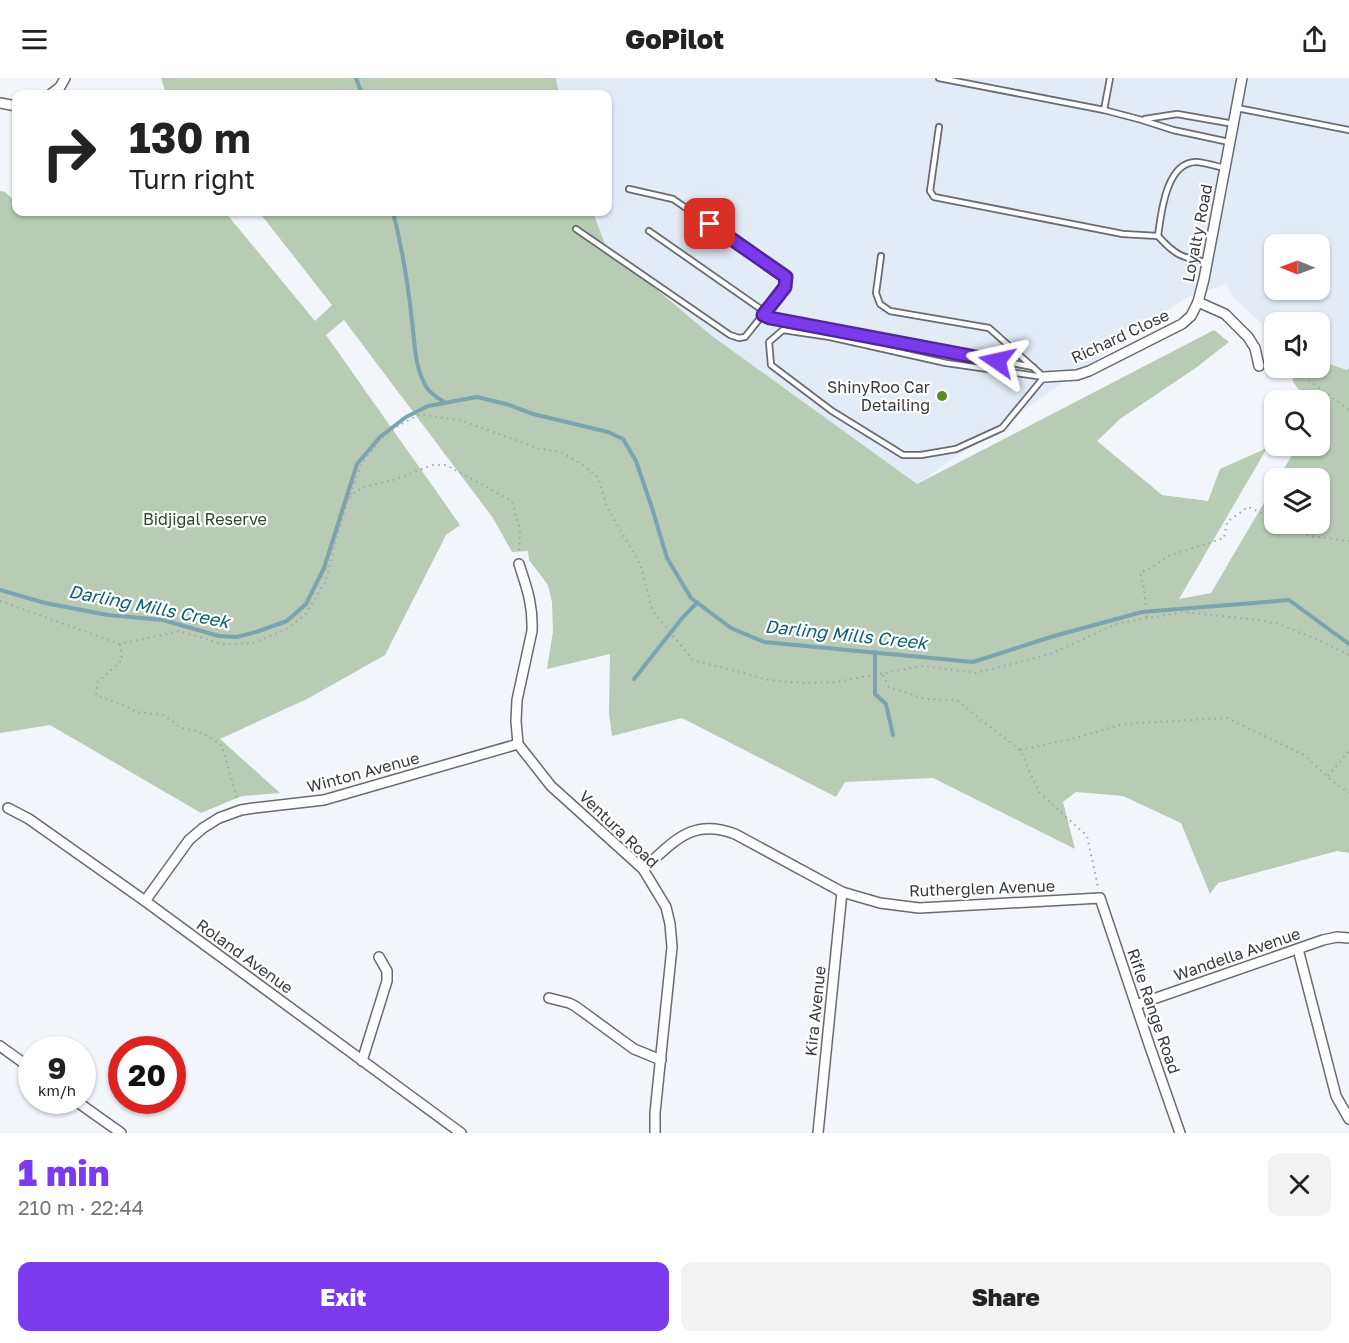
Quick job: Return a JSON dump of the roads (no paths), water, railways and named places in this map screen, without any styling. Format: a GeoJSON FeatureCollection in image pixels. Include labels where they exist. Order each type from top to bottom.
{"type":"FeatureCollection","features":[{"type":"Feature","properties":{"kind":"street","name":"Loyalty Road"},"geometry":{"type":"LineString","coordinates":[[1242,78],[1198,302],[1225,314],[1248,337],[1255,348],[1259,366]]}},
{"type":"Feature","properties":{"kind":"street","name":"Richard Close"},"geometry":{"type":"LineString","coordinates":[[1044,377],[1077,375],[1089,371],[1182,324],[1191,316],[1198,302]]}},
{"type":"Feature","properties":{"kind":"street"},"geometry":{"type":"LineString","coordinates":[[518,744],[516,721],[518,700],[532,630],[530,598],[519,564]]}},
{"type":"Feature","properties":{"kind":"street","name":"Winton Avenue"},"geometry":{"type":"LineString","coordinates":[[145,901],[189,840],[219,818],[241,810],[324,800],[518,744]]}},
{"type":"Feature","properties":{"kind":"street","name":"Ventura Road"},"geometry":{"type":"LineString","coordinates":[[518,744],[551,786],[643,869],[666,907],[672,947],[655,1113],[655,1133]]}},
{"type":"Feature","properties":{"kind":"street","name":"Roland Avenue"},"geometry":{"type":"LineString","coordinates":[[8,808],[29,819],[145,901],[461,1133]]}},
{"type":"Feature","properties":{"kind":"street","name":"Rutherglen Avenue"},"geometry":{"type":"LineString","coordinates":[[643,869],[687,832],[716,828],[735,834],[842,892],[880,903],[919,908],[1100,898]]}},
{"type":"Feature","properties":{"kind":"street","name":"Kira Avenue"},"geometry":{"type":"LineString","coordinates":[[818,1133],[842,892]]}},
{"type":"Feature","properties":{"kind":"street","name":"Rifle Range Road"},"geometry":{"type":"LineString","coordinates":[[1100,898],[1180,1133]]}},
{"type":"Feature","properties":{"kind":"street","name":"Wandella Avenue"},"geometry":{"type":"LineString","coordinates":[[1136,1005],[1323,940],[1337,937],[1349,938]]}},
{"type":"Feature","properties":{"kind":"street"},"geometry":{"type":"LineString","coordinates":[[1298,949],[1336,1096],[1349,1119]]}},
{"type":"Feature","properties":{"kind":"street"},"geometry":{"type":"LineString","coordinates":[[362,1061],[387,981],[387,971],[379,957]]}},
{"type":"Feature","properties":{"kind":"street"},"geometry":{"type":"LineString","coordinates":[[549,998],[575,1006],[634,1049],[661,1060]]}},
{"type":"Feature","properties":{"kind":"street"},"geometry":{"type":"LineString","coordinates":[[0,1046],[18,1059]]}},
{"type":"Feature","properties":{"kind":"street"},"geometry":{"type":"LineString","coordinates":[[94,1114],[121,1133]]}},
{"type":"Feature","properties":{"kind":"lane"},"geometry":{"type":"LineString","coordinates":[[939,78],[1104,110],[1173,130],[1230,143]]}},
{"type":"Feature","properties":{"kind":"lane"},"geometry":{"type":"LineString","coordinates":[[1104,110],[1110,78]]}},
{"type":"Feature","properties":{"kind":"lane"},"geometry":{"type":"LineString","coordinates":[[1237,108],[1349,130]]}},
{"type":"Feature","properties":{"kind":"lane"},"geometry":{"type":"LineString","coordinates":[[1142,120],[1177,114],[1234,124]]}},
{"type":"Feature","properties":{"kind":"lane"},"geometry":{"type":"LineString","coordinates":[[939,127],[930,191],[934,197],[1123,234],[1158,236],[1171,250],[1189,259],[1207,262]]}},
{"type":"Feature","properties":{"kind":"lane"},"geometry":{"type":"LineString","coordinates":[[1158,236],[1165,195],[1174,176],[1184,166],[1195,162],[1225,168]]}},
{"type":"Feature","properties":{"kind":"lane"},"geometry":{"type":"LineString","coordinates":[[576,230],[733,337],[745,337],[785,287],[786,277],[673,199],[630,189]]}},
{"type":"Feature","properties":{"kind":"lane"},"geometry":{"type":"LineString","coordinates":[[649,231],[770,318],[1033,367]]}},
{"type":"Feature","properties":{"kind":"lane"},"geometry":{"type":"LineString","coordinates":[[881,256],[876,293],[880,304],[890,311],[989,328],[1044,377]]}},
{"type":"Feature","properties":{"kind":"lane"},"geometry":{"type":"LineString","coordinates":[[783,330],[830,337],[946,363],[1044,377],[1002,428],[956,449],[903,455],[832,411],[771,365],[769,342],[783,330]]}},
{"type":"Feature","properties":{"kind":"waterway"},"geometry":{"type":"LineString","coordinates":[[356,78],[360,90]]}},
{"type":"Feature","properties":{"kind":"waterway"},"geometry":{"type":"LineString","coordinates":[[394,216],[407,279],[417,363],[427,388],[444,402]]}},
{"type":"Feature","properties":{"kind":"waterway","name":"Darling Mills Creek"},"geometry":{"type":"LineString","coordinates":[[0,590],[45,603],[108,615],[163,620],[219,636],[237,637],[287,621],[306,604],[324,568],[357,464],[380,437],[406,417],[428,406],[477,397],[533,414],[608,432],[623,439],[636,461],[667,558],[691,598],[731,628],[764,642],[973,662],[1054,636],[1142,612],[1289,600],[1349,644]]}},
{"type":"Feature","properties":{"kind":"waterway"},"geometry":{"type":"LineString","coordinates":[[634,679],[683,617],[697,603]]}},
{"type":"Feature","properties":{"kind":"waterway"},"geometry":{"type":"LineString","coordinates":[[875,652],[875,694],[886,704],[893,735]]}},
{"type":"Feature","properties":{"kind":"place","name":"ShinyRoo Car Detailing"},"geometry":{"type":"Point","coordinates":[942,396]}},
{"type":"Feature","properties":{"kind":"park label","name":"Bidjigal Reserve"},"geometry":{"type":"Point","coordinates":[205,519]}}]}
